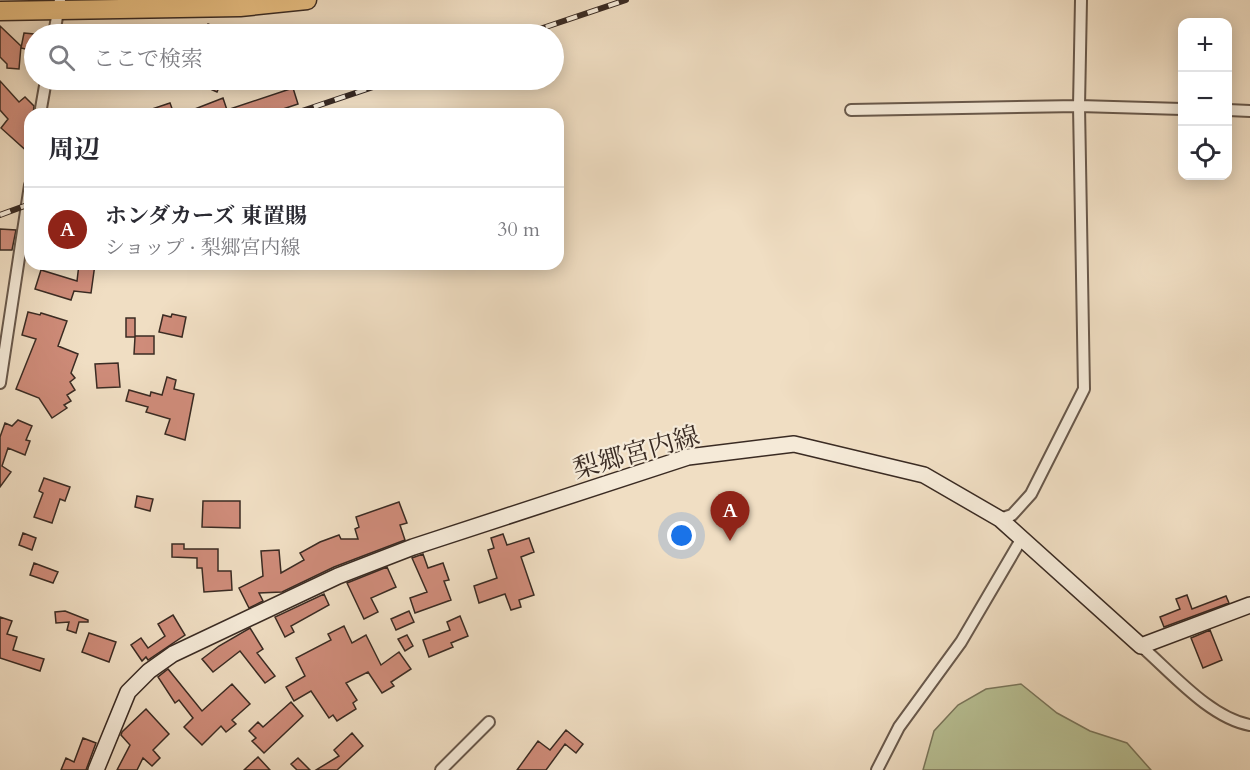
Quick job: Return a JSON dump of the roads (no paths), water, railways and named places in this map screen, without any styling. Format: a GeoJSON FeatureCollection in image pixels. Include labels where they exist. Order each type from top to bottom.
{"type":"FeatureCollection","features":[{"type":"Feature","properties":{"kind":"highway"},"geometry":{"type":"LineString","coordinates":[[0,11],[59,5],[240,7],[307,0]]}},
{"type":"Feature","properties":{"kind":"main road","name":"梨郷宮内線"},"geometry":{"type":"LineString","coordinates":[[96,770],[128,692],[149,671],[173,654],[338,576],[413,547],[688,457],[794,444],[924,475],[1000,519],[1141,646]]}},
{"type":"Feature","properties":{"kind":"main road"},"geometry":{"type":"LineString","coordinates":[[1141,646],[1250,605]]}},
{"type":"Feature","properties":{"kind":"street"},"geometry":{"type":"LineString","coordinates":[[1000,519],[1012,515],[1031,494],[1084,389],[1079,106],[1081,0]]}},
{"type":"Feature","properties":{"kind":"street"},"geometry":{"type":"LineString","coordinates":[[56,24],[59,5]]}},
{"type":"Feature","properties":{"kind":"street"},"geometry":{"type":"LineString","coordinates":[[40,108],[43,90]]}},
{"type":"Feature","properties":{"kind":"street"},"geometry":{"type":"LineString","coordinates":[[851,110],[1079,106],[1178,109]]}},
{"type":"Feature","properties":{"kind":"street"},"geometry":{"type":"LineString","coordinates":[[1232,110],[1250,111]]}},
{"type":"Feature","properties":{"kind":"street"},"geometry":{"type":"LineString","coordinates":[[0,383],[24,225]]}},
{"type":"Feature","properties":{"kind":"street"},"geometry":{"type":"LineString","coordinates":[[877,770],[898,727],[961,642],[1022,538]]}},
{"type":"Feature","properties":{"kind":"street"},"geometry":{"type":"LineString","coordinates":[[1141,646],[1212,708],[1233,722],[1250,725]]}},
{"type":"Feature","properties":{"kind":"street"},"geometry":{"type":"LineString","coordinates":[[441,770],[489,722]]}},
{"type":"Feature","properties":{"kind":"railway"},"geometry":{"type":"LineString","coordinates":[[555,24],[626,0]]}},
{"type":"Feature","properties":{"kind":"railway"},"geometry":{"type":"LineString","coordinates":[[311,108],[364,90]]}},
{"type":"Feature","properties":{"kind":"railway"},"geometry":{"type":"LineString","coordinates":[[0,215],[24,206]]}},
{"type":"Feature","properties":{"kind":"place","name":"ホンダカーズ 東置賜"},"geometry":{"type":"Point","coordinates":[730,541]}}]}
